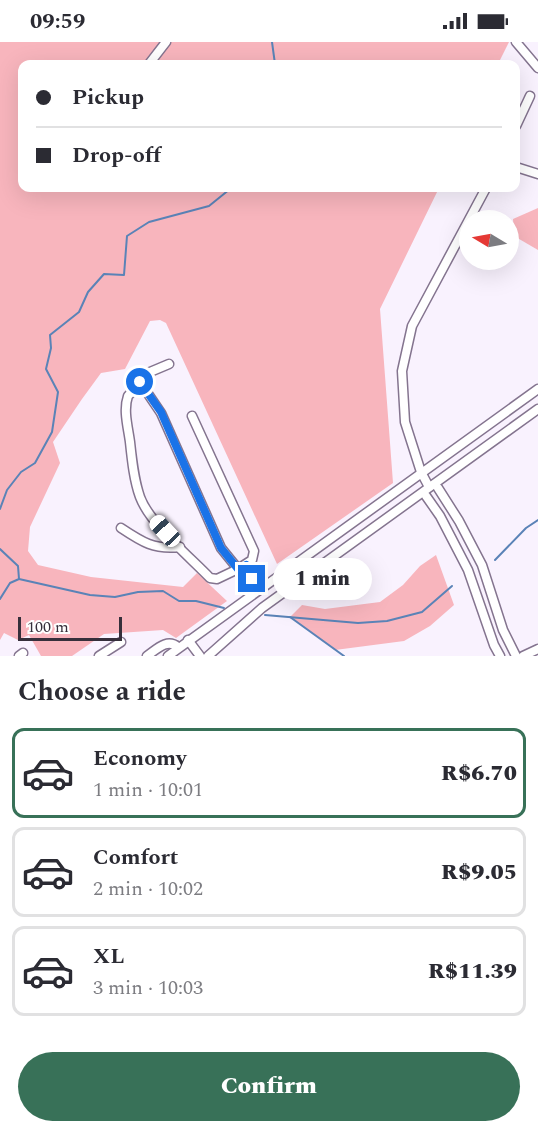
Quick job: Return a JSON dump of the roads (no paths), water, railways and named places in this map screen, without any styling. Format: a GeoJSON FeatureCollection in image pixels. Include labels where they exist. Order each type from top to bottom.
{"type":"FeatureCollection","features":[{"type":"Feature","properties":{"kind":"street"},"geometry":{"type":"LineString","coordinates":[[152,60],[166,42]]}},
{"type":"Feature","properties":{"kind":"street"},"geometry":{"type":"LineString","coordinates":[[516,42],[538,69]]}},
{"type":"Feature","properties":{"kind":"street"},"geometry":{"type":"LineString","coordinates":[[520,117],[530,96]]}},
{"type":"Feature","properties":{"kind":"street"},"geometry":{"type":"LineString","coordinates":[[520,168],[538,174]]}},
{"type":"Feature","properties":{"kind":"street"},"geometry":{"type":"LineString","coordinates":[[484,192],[412,326],[402,371],[405,422],[421,472],[459,521],[482,565],[503,630],[516,656]]}},
{"type":"Feature","properties":{"kind":"street"},"geometry":{"type":"LineString","coordinates":[[169,364],[150,372],[126,401],[135,482],[149,514],[213,580],[252,560],[254,551],[192,416]]}},
{"type":"Feature","properties":{"kind":"street"},"geometry":{"type":"LineString","coordinates":[[140,382],[161,412],[221,548],[242,567],[260,590]]}},
{"type":"Feature","properties":{"kind":"street"},"geometry":{"type":"LineString","coordinates":[[169,655],[538,389]]}},
{"type":"Feature","properties":{"kind":"street"},"geometry":{"type":"LineString","coordinates":[[208,656],[253,615],[434,488],[538,409]]}},
{"type":"Feature","properties":{"kind":"street"},"geometry":{"type":"LineString","coordinates":[[426,496],[456,543],[500,656]]}},
{"type":"Feature","properties":{"kind":"street"},"geometry":{"type":"LineString","coordinates":[[437,512],[447,503]]}},
{"type":"Feature","properties":{"kind":"street"},"geometry":{"type":"LineString","coordinates":[[120,528],[155,548],[180,547]]}},
{"type":"Feature","properties":{"kind":"street"},"geometry":{"type":"LineString","coordinates":[[309,555],[317,568]]}},
{"type":"Feature","properties":{"kind":"street"},"geometry":{"type":"LineString","coordinates":[[188,640],[200,656]]}},
{"type":"Feature","properties":{"kind":"street"},"geometry":{"type":"LineString","coordinates":[[100,656],[121,642]]}},
{"type":"Feature","properties":{"kind":"street"},"geometry":{"type":"LineString","coordinates":[[147,656],[168,643],[178,647]]}},
{"type":"Feature","properties":{"kind":"street"},"geometry":{"type":"LineString","coordinates":[[523,656],[538,649]]}},
{"type":"Feature","properties":{"kind":"waterway"},"geometry":{"type":"LineString","coordinates":[[272,42],[274,60]]}},
{"type":"Feature","properties":{"kind":"waterway"},"geometry":{"type":"LineString","coordinates":[[0,509],[7,490],[21,472],[35,463],[52,432],[58,392],[46,369],[51,348],[50,335],[79,312],[88,292],[104,274],[124,275],[127,236],[149,222],[209,206],[226,192]]}},
{"type":"Feature","properties":{"kind":"waterway"},"geometry":{"type":"LineString","coordinates":[[495,560],[526,528],[538,520]]}},
{"type":"Feature","properties":{"kind":"waterway"},"geometry":{"type":"LineString","coordinates":[[0,549],[18,566],[19,579],[10,583],[0,599]]}},
{"type":"Feature","properties":{"kind":"waterway"},"geometry":{"type":"LineString","coordinates":[[19,579],[90,595],[115,597],[138,592],[163,591],[179,601],[196,601],[224,608]]}},
{"type":"Feature","properties":{"kind":"waterway"},"geometry":{"type":"LineString","coordinates":[[265,615],[358,623],[387,621],[422,612],[452,586]]}},
{"type":"Feature","properties":{"kind":"waterway"},"geometry":{"type":"LineString","coordinates":[[290,617],[344,656]]}}]}
